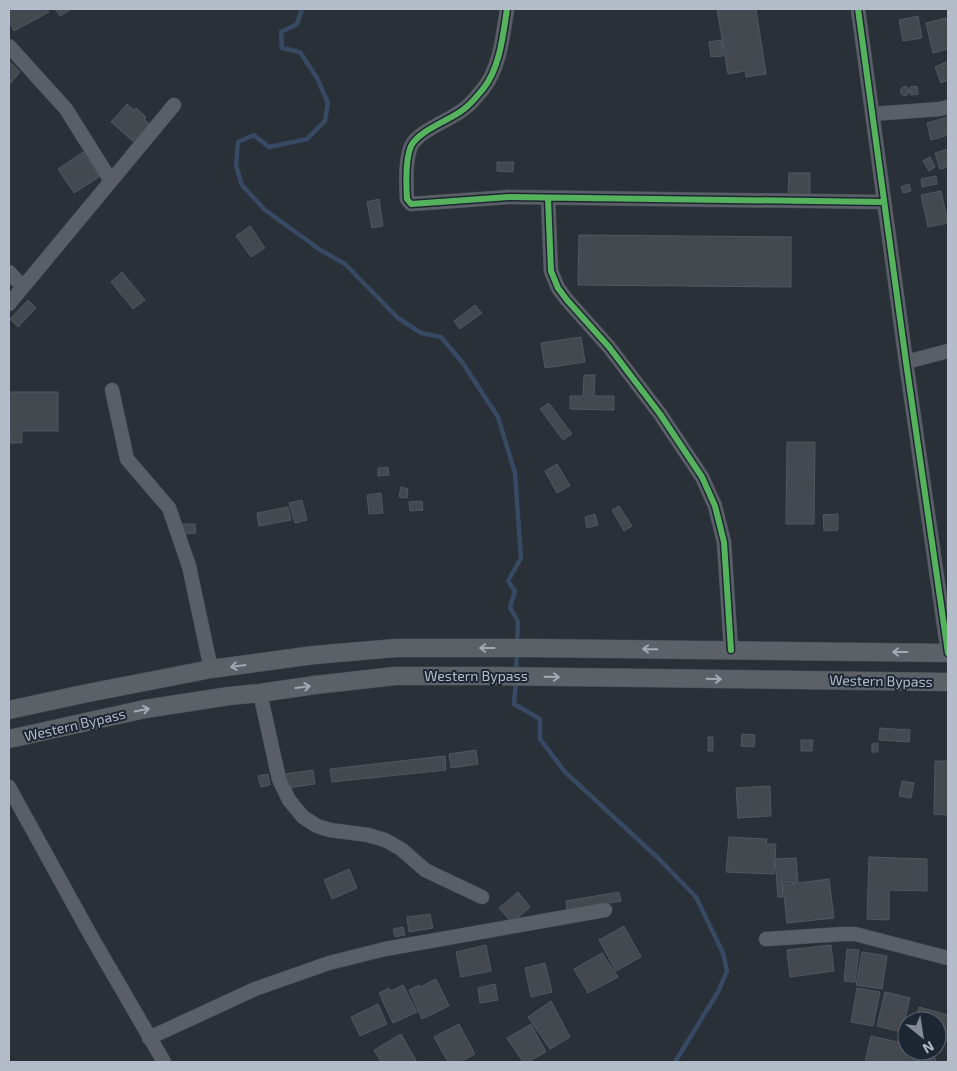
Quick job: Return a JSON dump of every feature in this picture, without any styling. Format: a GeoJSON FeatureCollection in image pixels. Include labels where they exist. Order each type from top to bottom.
{"type":"FeatureCollection","features":[{"type":"Feature","properties":{"kind":"main road","name":"Western Bypass"},"geometry":{"type":"LineString","coordinates":[[9,710],[211,669],[314,655],[396,648],[948,653]]}},
{"type":"Feature","properties":{"kind":"main road","name":"Western Bypass"},"geometry":{"type":"LineString","coordinates":[[9,739],[145,709],[229,696],[395,676],[948,682]]}},
{"type":"Feature","properties":{"kind":"street"},"geometry":{"type":"LineString","coordinates":[[507,9],[501,46],[493,70],[484,88],[465,108],[420,136],[412,144],[407,157],[407,199],[411,204],[510,197],[884,202]]}},
{"type":"Feature","properties":{"kind":"street"},"geometry":{"type":"LineString","coordinates":[[858,9],[948,653]]}},
{"type":"Feature","properties":{"kind":"street"},"geometry":{"type":"LineString","coordinates":[[9,46],[66,109],[111,181]]}},
{"type":"Feature","properties":{"kind":"street"},"geometry":{"type":"LineString","coordinates":[[9,304],[174,105]]}},
{"type":"Feature","properties":{"kind":"street"},"geometry":{"type":"LineString","coordinates":[[872,114],[948,107]]}},
{"type":"Feature","properties":{"kind":"street"},"geometry":{"type":"LineString","coordinates":[[548,198],[552,271],[558,288],[609,347],[660,414],[702,477],[715,506],[724,542],[731,650]]}},
{"type":"Feature","properties":{"kind":"street"},"geometry":{"type":"LineString","coordinates":[[9,272],[23,287]]}},
{"type":"Feature","properties":{"kind":"street"},"geometry":{"type":"LineString","coordinates":[[906,362],[948,351]]}},
{"type":"Feature","properties":{"kind":"street"},"geometry":{"type":"LineString","coordinates":[[112,390],[127,459],[169,508],[188,566],[211,669]]}},
{"type":"Feature","properties":{"kind":"street"},"geometry":{"type":"LineString","coordinates":[[260,693],[279,779],[289,800],[303,817],[316,826],[330,830],[368,835],[385,840],[401,849],[425,870],[482,898]]}},
{"type":"Feature","properties":{"kind":"street"},"geometry":{"type":"LineString","coordinates":[[9,787],[91,936],[164,1062]]}},
{"type":"Feature","properties":{"kind":"street"},"geometry":{"type":"LineString","coordinates":[[149,1038],[255,989],[329,963],[385,949],[605,910]]}},
{"type":"Feature","properties":{"kind":"street"},"geometry":{"type":"LineString","coordinates":[[766,939],[855,934],[948,958]]}},
{"type":"Feature","properties":{"kind":"building"},"geometry":{"type":"Polygon","coordinates":[[[9,9],[47,9],[49,12],[14,31],[9,21],[9,9]]]}},
{"type":"Feature","properties":{"kind":"building"},"geometry":{"type":"Polygon","coordinates":[[[55,9],[72,9],[60,16],[55,9]]]}},
{"type":"Feature","properties":{"kind":"building"},"geometry":{"type":"Polygon","coordinates":[[[717,9],[756,9],[766,74],[746,77],[745,71],[728,74],[717,9]]]}},
{"type":"Feature","properties":{"kind":"building"},"geometry":{"type":"Polygon","coordinates":[[[918,16],[922,38],[903,41],[899,20],[918,16]]]}},
{"type":"Feature","properties":{"kind":"building"},"geometry":{"type":"Polygon","coordinates":[[[946,18],[948,25],[948,49],[933,53],[926,23],[946,18]]]}},
{"type":"Feature","properties":{"kind":"building"},"geometry":{"type":"Polygon","coordinates":[[[722,40],[723,56],[711,57],[709,42],[722,40]]]}},
{"type":"Feature","properties":{"kind":"building"},"geometry":{"type":"Polygon","coordinates":[[[9,61],[20,72],[9,85],[9,61]]]}},
{"type":"Feature","properties":{"kind":"building"},"geometry":{"type":"Polygon","coordinates":[[[948,61],[948,80],[941,83],[935,67],[948,61]]]}},
{"type":"Feature","properties":{"kind":"building"},"geometry":{"type":"Polygon","coordinates":[[[917,86],[918,94],[911,95],[910,87],[917,86]]]}},
{"type":"Feature","properties":{"kind":"building"},"geometry":{"type":"Polygon","coordinates":[[[905,87],[909,91],[905,95],[901,91],[905,87]]]}},
{"type":"Feature","properties":{"kind":"building"},"geometry":{"type":"Polygon","coordinates":[[[127,104],[134,110],[136,108],[146,117],[144,119],[151,125],[135,143],[111,122],[127,104]]]}},
{"type":"Feature","properties":{"kind":"building"},"geometry":{"type":"Polygon","coordinates":[[[948,117],[948,135],[931,140],[927,123],[948,117]]]}},
{"type":"Feature","properties":{"kind":"building"},"geometry":{"type":"Polygon","coordinates":[[[948,149],[948,167],[940,169],[935,153],[948,149]]]}},
{"type":"Feature","properties":{"kind":"building"},"geometry":{"type":"Polygon","coordinates":[[[83,152],[99,177],[74,193],[58,169],[83,152]]]}},
{"type":"Feature","properties":{"kind":"building"},"geometry":{"type":"Polygon","coordinates":[[[930,157],[935,167],[929,171],[923,161],[930,157]]]}},
{"type":"Feature","properties":{"kind":"building"},"geometry":{"type":"Polygon","coordinates":[[[497,162],[514,162],[513,172],[497,171],[497,162]]]}},
{"type":"Feature","properties":{"kind":"building"},"geometry":{"type":"Polygon","coordinates":[[[789,173],[810,173],[810,196],[788,197],[789,173]]]}},
{"type":"Feature","properties":{"kind":"building"},"geometry":{"type":"Polygon","coordinates":[[[936,176],[937,184],[922,187],[921,179],[936,176]]]}},
{"type":"Feature","properties":{"kind":"building"},"geometry":{"type":"Polygon","coordinates":[[[909,184],[911,191],[903,193],[901,187],[909,184]]]}},
{"type":"Feature","properties":{"kind":"building"},"geometry":{"type":"Polygon","coordinates":[[[941,191],[948,223],[928,227],[921,195],[941,191]]]}},
{"type":"Feature","properties":{"kind":"building"},"geometry":{"type":"Polygon","coordinates":[[[379,199],[383,226],[372,228],[367,202],[379,199]]]}},
{"type":"Feature","properties":{"kind":"building"},"geometry":{"type":"Polygon","coordinates":[[[250,226],[265,248],[251,257],[236,236],[250,226]]]}},
{"type":"Feature","properties":{"kind":"building"},"geometry":{"type":"Polygon","coordinates":[[[579,235],[791,237],[791,287],[578,285],[579,235]]]}},
{"type":"Feature","properties":{"kind":"building"},"geometry":{"type":"Polygon","coordinates":[[[122,272],[145,300],[133,309],[111,282],[122,272]]]}},
{"type":"Feature","properties":{"kind":"building"},"geometry":{"type":"Polygon","coordinates":[[[28,300],[36,308],[18,327],[10,319],[28,300]]]}},
{"type":"Feature","properties":{"kind":"building"},"geometry":{"type":"Polygon","coordinates":[[[475,305],[482,313],[460,329],[454,321],[475,305]]]}},
{"type":"Feature","properties":{"kind":"building"},"geometry":{"type":"Polygon","coordinates":[[[581,337],[585,362],[545,368],[541,343],[581,337]]]}},
{"type":"Feature","properties":{"kind":"building"},"geometry":{"type":"Polygon","coordinates":[[[584,375],[595,375],[594,396],[614,396],[614,410],[570,409],[570,396],[583,396],[584,375]]]}},
{"type":"Feature","properties":{"kind":"building"},"geometry":{"type":"Polygon","coordinates":[[[9,392],[58,392],[58,431],[22,431],[22,443],[10,443],[9,392]]]}},
{"type":"Feature","properties":{"kind":"building"},"geometry":{"type":"Polygon","coordinates":[[[549,403],[572,434],[563,440],[540,409],[549,403]]]}},
{"type":"Feature","properties":{"kind":"building"},"geometry":{"type":"Polygon","coordinates":[[[787,442],[815,442],[814,524],[786,524],[787,442]]]}},
{"type":"Feature","properties":{"kind":"building"},"geometry":{"type":"Polygon","coordinates":[[[557,464],[570,486],[557,493],[545,471],[557,464]]]}},
{"type":"Feature","properties":{"kind":"building"},"geometry":{"type":"Polygon","coordinates":[[[388,467],[389,475],[378,476],[378,468],[388,467]]]}},
{"type":"Feature","properties":{"kind":"building"},"geometry":{"type":"Polygon","coordinates":[[[401,487],[408,489],[407,498],[399,497],[401,487]]]}},
{"type":"Feature","properties":{"kind":"building"},"geometry":{"type":"Polygon","coordinates":[[[381,493],[383,513],[369,514],[367,495],[381,493]]]}},
{"type":"Feature","properties":{"kind":"building"},"geometry":{"type":"Polygon","coordinates":[[[302,500],[307,520],[295,523],[289,503],[302,500]]]}},
{"type":"Feature","properties":{"kind":"building"},"geometry":{"type":"Polygon","coordinates":[[[422,501],[423,510],[410,511],[409,502],[422,501]]]}},
{"type":"Feature","properties":{"kind":"building"},"geometry":{"type":"Polygon","coordinates":[[[619,506],[632,526],[624,531],[612,510],[619,506]]]}},
{"type":"Feature","properties":{"kind":"building"},"geometry":{"type":"Polygon","coordinates":[[[288,507],[291,520],[259,526],[257,513],[288,507]]]}},
{"type":"Feature","properties":{"kind":"building"},"geometry":{"type":"Polygon","coordinates":[[[595,514],[598,525],[587,528],[585,517],[595,514]]]}},
{"type":"Feature","properties":{"kind":"building"},"geometry":{"type":"Polygon","coordinates":[[[838,514],[838,530],[824,531],[823,515],[838,514]]]}},
{"type":"Feature","properties":{"kind":"building"},"geometry":{"type":"Polygon","coordinates":[[[183,524],[195,524],[196,533],[183,534],[183,524]]]}},
{"type":"Feature","properties":{"kind":"building"},"geometry":{"type":"Polygon","coordinates":[[[880,728],[910,730],[909,742],[879,740],[880,728]]]}},
{"type":"Feature","properties":{"kind":"building"},"geometry":{"type":"Polygon","coordinates":[[[742,734],[755,735],[754,747],[741,746],[742,734]]]}},
{"type":"Feature","properties":{"kind":"building"},"geometry":{"type":"Polygon","coordinates":[[[708,737],[713,737],[713,751],[708,751],[708,737]]]}},
{"type":"Feature","properties":{"kind":"building"},"geometry":{"type":"Polygon","coordinates":[[[801,740],[813,740],[812,751],[801,751],[801,740]]]}},
{"type":"Feature","properties":{"kind":"building"},"geometry":{"type":"Polygon","coordinates":[[[878,743],[878,752],[872,752],[872,744],[878,743]]]}},
{"type":"Feature","properties":{"kind":"building"},"geometry":{"type":"Polygon","coordinates":[[[476,750],[478,764],[451,768],[449,754],[476,750]]]}},
{"type":"Feature","properties":{"kind":"building"},"geometry":{"type":"Polygon","coordinates":[[[445,756],[446,770],[332,782],[330,769],[445,756]]]}},
{"type":"Feature","properties":{"kind":"building"},"geometry":{"type":"Polygon","coordinates":[[[935,761],[948,761],[948,815],[934,814],[935,761]]]}},
{"type":"Feature","properties":{"kind":"building"},"geometry":{"type":"Polygon","coordinates":[[[313,770],[315,784],[287,788],[285,774],[313,770]]]}},
{"type":"Feature","properties":{"kind":"building"},"geometry":{"type":"Polygon","coordinates":[[[268,774],[270,785],[261,787],[258,776],[268,774]]]}},
{"type":"Feature","properties":{"kind":"building"},"geometry":{"type":"Polygon","coordinates":[[[902,781],[914,783],[911,798],[899,796],[902,781]]]}},
{"type":"Feature","properties":{"kind":"building"},"geometry":{"type":"Polygon","coordinates":[[[770,786],[771,816],[738,818],[736,788],[770,786]]]}},
{"type":"Feature","properties":{"kind":"building"},"geometry":{"type":"Polygon","coordinates":[[[729,837],[767,839],[766,844],[776,844],[774,874],[726,872],[729,837]]]}},
{"type":"Feature","properties":{"kind":"building"},"geometry":{"type":"Polygon","coordinates":[[[869,857],[927,859],[927,891],[889,890],[889,920],[867,919],[869,857]]]}},
{"type":"Feature","properties":{"kind":"building"},"geometry":{"type":"Polygon","coordinates":[[[796,858],[798,882],[782,883],[783,897],[778,897],[775,859],[796,858]]]}},
{"type":"Feature","properties":{"kind":"building"},"geometry":{"type":"Polygon","coordinates":[[[349,869],[357,888],[332,899],[324,880],[349,869]]]}},
{"type":"Feature","properties":{"kind":"building"},"geometry":{"type":"Polygon","coordinates":[[[829,879],[834,918],[787,923],[783,885],[829,879]]]}},
{"type":"Feature","properties":{"kind":"building"},"geometry":{"type":"Polygon","coordinates":[[[518,892],[530,907],[512,923],[499,908],[518,892]]]}},
{"type":"Feature","properties":{"kind":"building"},"geometry":{"type":"Polygon","coordinates":[[[619,892],[621,901],[567,910],[566,901],[619,892]]]}},
{"type":"Feature","properties":{"kind":"building"},"geometry":{"type":"Polygon","coordinates":[[[430,914],[433,928],[409,932],[407,917],[430,914]]]}},
{"type":"Feature","properties":{"kind":"building"},"geometry":{"type":"Polygon","coordinates":[[[624,926],[641,957],[616,971],[599,940],[624,926]]]}},
{"type":"Feature","properties":{"kind":"building"},"geometry":{"type":"Polygon","coordinates":[[[403,927],[405,935],[395,937],[393,929],[403,927]]]}},
{"type":"Feature","properties":{"kind":"building"},"geometry":{"type":"Polygon","coordinates":[[[486,945],[491,971],[461,977],[456,952],[486,945]]]}},
{"type":"Feature","properties":{"kind":"building"},"geometry":{"type":"Polygon","coordinates":[[[831,945],[834,971],[790,977],[787,950],[831,945]]]}},
{"type":"Feature","properties":{"kind":"building"},"geometry":{"type":"Polygon","coordinates":[[[847,949],[859,950],[855,982],[844,981],[847,949]]]}},
{"type":"Feature","properties":{"kind":"building"},"geometry":{"type":"Polygon","coordinates":[[[862,952],[887,956],[882,989],[856,985],[862,952]]]}},
{"type":"Feature","properties":{"kind":"building"},"geometry":{"type":"Polygon","coordinates":[[[602,953],[618,977],[588,993],[574,969],[602,953]]]}},
{"type":"Feature","properties":{"kind":"building"},"geometry":{"type":"Polygon","coordinates":[[[545,963],[552,992],[531,997],[525,968],[545,963]]]}},
{"type":"Feature","properties":{"kind":"building"},"geometry":{"type":"Polygon","coordinates":[[[436,979],[449,1006],[422,1019],[409,990],[436,979]]]}},
{"type":"Feature","properties":{"kind":"building"},"geometry":{"type":"Polygon","coordinates":[[[495,984],[498,1000],[480,1003],[478,988],[495,984]]]}},
{"type":"Feature","properties":{"kind":"building"},"geometry":{"type":"Polygon","coordinates":[[[403,985],[417,1012],[393,1023],[379,993],[389,988],[391,991],[403,985]]]}},
{"type":"Feature","properties":{"kind":"building"},"geometry":{"type":"Polygon","coordinates":[[[857,988],[880,992],[873,1026],[851,1022],[857,988]]]}},
{"type":"Feature","properties":{"kind":"building"},"geometry":{"type":"Polygon","coordinates":[[[885,992],[910,998],[907,1011],[897,1011],[897,1031],[877,1026],[885,992]]]}},
{"type":"Feature","properties":{"kind":"building"},"geometry":{"type":"Polygon","coordinates":[[[551,1001],[570,1037],[550,1049],[528,1017],[551,1001]]]}},
{"type":"Feature","properties":{"kind":"building"},"geometry":{"type":"Polygon","coordinates":[[[378,1004],[387,1024],[360,1036],[351,1017],[378,1004]]]}},
{"type":"Feature","properties":{"kind":"building"},"geometry":{"type":"Polygon","coordinates":[[[919,1007],[934,1011],[918,1011],[919,1007]]]}},
{"type":"Feature","properties":{"kind":"building"},"geometry":{"type":"Polygon","coordinates":[[[947,1015],[948,1015],[947,1042],[947,1015]]]}},
{"type":"Feature","properties":{"kind":"building"},"geometry":{"type":"Polygon","coordinates":[[[459,1024],[475,1054],[460,1062],[448,1062],[434,1037],[459,1024]]]}},
{"type":"Feature","properties":{"kind":"building"},"geometry":{"type":"Polygon","coordinates":[[[531,1024],[546,1052],[528,1062],[523,1062],[507,1038],[531,1024]]]}},
{"type":"Feature","properties":{"kind":"building"},"geometry":{"type":"Polygon","coordinates":[[[401,1034],[417,1062],[381,1062],[374,1050],[401,1034]]]}},
{"type":"Feature","properties":{"kind":"building"},"geometry":{"type":"Polygon","coordinates":[[[871,1036],[897,1042],[897,1061],[937,1062],[865,1062],[871,1036]]]}},
{"type":"Feature","properties":{"kind":"waterway"},"geometry":{"type":"LineString","coordinates":[[302,9],[297,24],[281,32],[282,48],[300,52],[317,78],[328,103],[325,121],[307,139],[269,147],[254,135],[238,142],[236,166],[242,185],[265,210],[319,249],[345,264],[398,318],[421,333],[441,337],[462,362],[498,417],[515,473],[521,558],[508,581],[515,591],[510,607],[518,622],[517,643]]}},
{"type":"Feature","properties":{"kind":"waterway"},"geometry":{"type":"LineString","coordinates":[[516,673],[517,651]]}},
{"type":"Feature","properties":{"kind":"waterway"},"geometry":{"type":"LineString","coordinates":[[516,681],[514,704],[540,719],[540,739],[565,772],[657,857],[696,897],[723,953],[727,971],[718,992],[675,1062]]}},
{"type":"Feature","properties":{"kind":"cycle path"},"geometry":{"type":"LineString","coordinates":[[507,9],[497,61],[489,81],[467,107],[428,130],[415,140],[411,146],[406,179],[407,199],[411,204],[509,197],[884,202]]}},
{"type":"Feature","properties":{"kind":"cycle path"},"geometry":{"type":"LineString","coordinates":[[858,9],[948,653]]}},
{"type":"Feature","properties":{"kind":"cycle path"},"geometry":{"type":"LineString","coordinates":[[548,198],[551,271],[558,288],[609,347],[660,414],[702,477],[715,506],[724,542],[731,650]]}}]}
